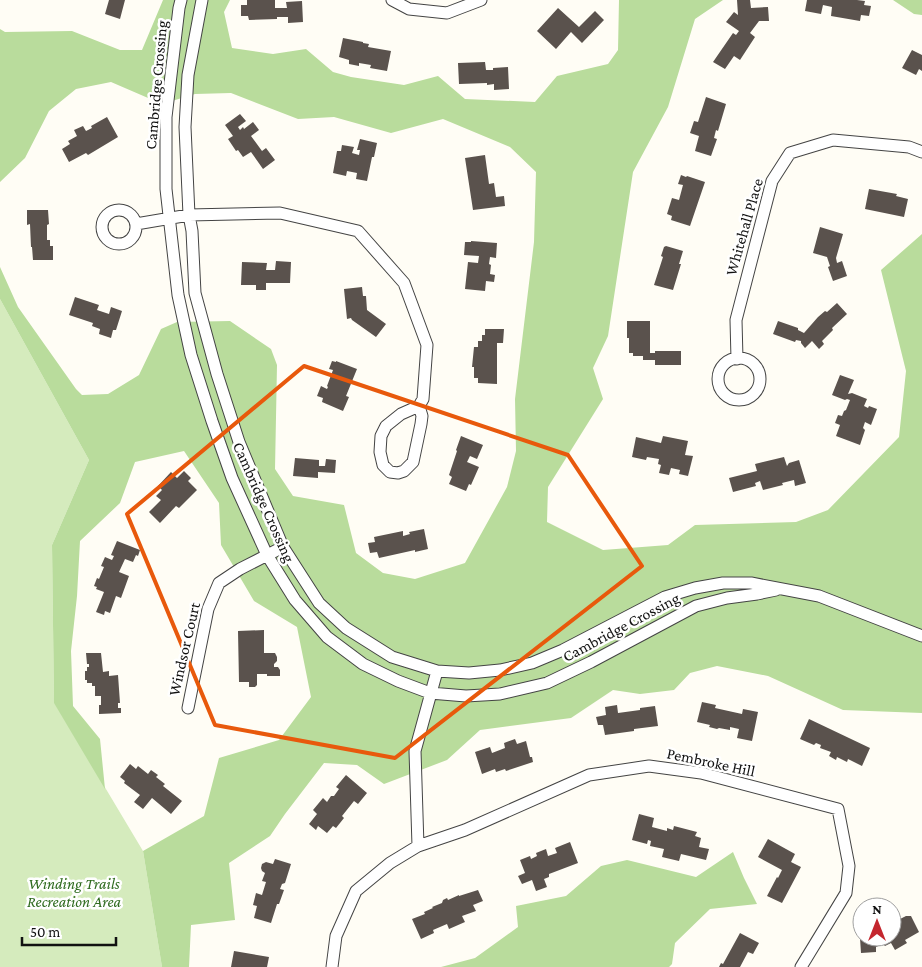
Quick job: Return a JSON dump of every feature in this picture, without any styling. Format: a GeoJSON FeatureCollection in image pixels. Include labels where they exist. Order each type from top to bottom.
{"type":"FeatureCollection","features":[{"type":"Feature","properties":{"kind":"street","name":"Cambridge Crossing"},"geometry":{"type":"LineString","coordinates":[[181,0],[166,117],[166,189],[178,295],[191,354],[232,478],[267,555],[295,600],[327,637],[363,664],[398,681],[430,693],[466,696],[500,694],[547,683],[592,662],[696,606],[727,598],[780,589]]}},
{"type":"Feature","properties":{"kind":"street","name":"Cambridge Crossing"},"geometry":{"type":"LineString","coordinates":[[202,0],[188,76],[184,128],[195,293],[238,442],[283,546],[319,603],[346,628],[392,656],[436,671],[469,673],[500,670],[532,663],[563,650],[665,597],[695,588],[723,583],[751,583],[819,596],[922,636]]}},
{"type":"Feature","properties":{"kind":"street"},"geometry":{"type":"LineString","coordinates":[[392,0],[409,9],[447,13],[481,0]]}},
{"type":"Feature","properties":{"kind":"street","name":"Whitehall Place"},"geometry":{"type":"LineString","coordinates":[[736,359],[736,320],[743,292],[772,181],[790,152],[833,140],[909,147],[922,152]]}},
{"type":"Feature","properties":{"kind":"street"},"geometry":{"type":"LineString","coordinates":[[136,224],[189,215],[280,213],[358,231],[404,283],[427,345],[423,399],[419,406],[400,414],[386,426],[381,436],[380,452],[383,464],[390,472],[398,473],[404,471],[413,462],[422,424],[419,406]]}},
{"type":"Feature","properties":{"kind":"street","name":"Windsor Court"},"geometry":{"type":"LineString","coordinates":[[188,708],[208,609],[219,583],[240,568],[283,546]]}},
{"type":"Feature","properties":{"kind":"street"},"geometry":{"type":"LineString","coordinates":[[418,846],[415,751],[436,671]]}},
{"type":"Feature","properties":{"kind":"street","name":"Pembroke Hill"},"geometry":{"type":"LineString","coordinates":[[332,967],[336,936],[356,892],[390,863],[418,846],[465,830],[589,776],[649,766],[701,773],[838,810],[849,866],[846,893],[801,967]]}},
{"type":"Feature","properties":{"kind":"highlighted area"},"geometry":{"type":"Polygon","coordinates":[[[304,366],[568,455],[642,566],[395,758],[215,725],[127,514],[304,366]]]}},
{"type":"Feature","properties":{"kind":"green space"},"geometry":{"type":"Polygon","coordinates":[[[163,0],[230,0],[224,12],[232,48],[273,54],[306,49],[333,72],[351,77],[404,85],[438,76],[465,99],[535,102],[557,76],[608,64],[618,50],[619,0],[723,0],[695,19],[668,107],[633,172],[608,336],[593,368],[603,399],[548,487],[547,522],[603,550],[668,545],[695,525],[796,522],[828,510],[899,437],[906,371],[881,270],[922,234],[922,713],[843,710],[768,676],[717,666],[690,673],[674,690],[640,694],[613,690],[571,718],[480,730],[447,760],[384,784],[357,765],[324,763],[270,836],[229,863],[235,920],[191,925],[189,967],[162,967],[143,851],[204,816],[219,758],[279,740],[311,697],[297,627],[254,601],[221,545],[219,503],[184,451],[135,462],[120,503],[80,541],[71,651],[73,706],[100,739],[105,789],[54,703],[52,545],[89,460],[0,299],[0,267],[18,307],[82,395],[108,394],[139,375],[161,329],[177,322],[230,321],[271,349],[277,365],[275,469],[293,496],[344,505],[356,553],[383,573],[415,579],[465,563],[507,487],[516,451],[515,399],[534,242],[536,172],[510,147],[443,119],[391,133],[334,117],[298,119],[231,93],[195,94],[162,104],[111,82],[76,89],[49,111],[25,158],[0,182],[0,29],[5,32],[72,31],[120,50],[142,50],[163,0]]]}},
{"type":"Feature","properties":{"kind":"green space"},"geometry":{"type":"Polygon","coordinates":[[[893,0],[922,0],[922,15],[914,14],[893,0]]]}},
{"type":"Feature","properties":{"kind":"green space","name":"Winding Trails Recreation Area"},"geometry":{"type":"Polygon","coordinates":[[[0,299],[89,460],[52,545],[54,702],[143,851],[162,967],[0,967],[0,299]]]}},
{"type":"Feature","properties":{"kind":"green space"},"geometry":{"type":"Polygon","coordinates":[[[733,852],[757,904],[710,909],[675,943],[672,964],[669,967],[441,967],[475,958],[518,927],[516,906],[566,896],[601,866],[627,860],[696,877],[733,852]]]}},
{"type":"Feature","properties":{"kind":"building"},"geometry":{"type":"Polygon","coordinates":[[[109,0],[125,0],[120,19],[105,14],[109,0]]]}},
{"type":"Feature","properties":{"kind":"building"},"geometry":{"type":"Polygon","coordinates":[[[247,0],[275,0],[275,8],[287,8],[286,2],[302,1],[303,22],[288,23],[288,17],[249,20],[248,16],[241,16],[241,5],[247,5],[247,0]]]}},
{"type":"Feature","properties":{"kind":"building"},"geometry":{"type":"Polygon","coordinates":[[[737,0],[750,0],[751,8],[768,7],[769,21],[759,21],[750,33],[755,37],[740,60],[734,56],[725,69],[713,62],[733,33],[736,35],[739,31],[726,22],[734,12],[738,15],[737,0]]]}},
{"type":"Feature","properties":{"kind":"building"},"geometry":{"type":"Polygon","coordinates":[[[807,0],[857,0],[865,1],[864,5],[871,6],[869,16],[861,15],[860,21],[831,16],[832,7],[823,5],[821,14],[805,11],[807,0]]]}},
{"type":"Feature","properties":{"kind":"building"},"geometry":{"type":"Polygon","coordinates":[[[558,8],[579,27],[595,11],[604,20],[582,43],[571,32],[556,49],[537,31],[558,8]]]}},
{"type":"Feature","properties":{"kind":"building"},"geometry":{"type":"Polygon","coordinates":[[[343,38],[369,44],[368,47],[391,51],[387,71],[370,68],[371,65],[359,63],[359,66],[349,64],[349,60],[339,57],[343,38]]]}},
{"type":"Feature","properties":{"kind":"building"},"geometry":{"type":"Polygon","coordinates":[[[912,50],[922,55],[922,71],[919,69],[916,75],[902,68],[912,50]]]}},
{"type":"Feature","properties":{"kind":"building"},"geometry":{"type":"Polygon","coordinates":[[[485,62],[486,70],[508,67],[509,89],[494,90],[494,84],[487,85],[487,83],[459,84],[458,63],[485,62]]]}},
{"type":"Feature","properties":{"kind":"building"},"geometry":{"type":"Polygon","coordinates":[[[706,97],[726,104],[718,131],[716,130],[714,138],[717,139],[711,156],[695,151],[699,136],[690,133],[694,121],[698,122],[706,97]]]}},
{"type":"Feature","properties":{"kind":"building"},"geometry":{"type":"Polygon","coordinates":[[[240,114],[246,121],[238,127],[240,130],[253,122],[259,130],[251,136],[262,151],[266,148],[275,160],[263,169],[251,152],[243,157],[238,150],[236,151],[228,139],[233,136],[225,125],[240,114]]]}},
{"type":"Feature","properties":{"kind":"building"},"geometry":{"type":"Polygon","coordinates":[[[107,117],[118,137],[88,155],[86,153],[69,162],[62,149],[70,144],[68,141],[77,136],[74,130],[83,126],[86,131],[107,117]]]}},
{"type":"Feature","properties":{"kind":"building"},"geometry":{"type":"Polygon","coordinates":[[[360,139],[377,143],[367,181],[356,179],[357,173],[347,171],[346,176],[333,173],[337,151],[341,151],[342,145],[354,147],[352,153],[359,155],[360,150],[357,150],[360,139]]]}},
{"type":"Feature","properties":{"kind":"building"},"geometry":{"type":"Polygon","coordinates":[[[485,155],[489,184],[494,183],[496,197],[504,196],[505,206],[473,210],[465,158],[485,155]]]}},
{"type":"Feature","properties":{"kind":"building"},"geometry":{"type":"Polygon","coordinates":[[[681,175],[705,182],[690,226],[671,220],[672,216],[667,214],[672,198],[679,200],[683,185],[678,184],[681,175]]]}},
{"type":"Feature","properties":{"kind":"building"},"geometry":{"type":"Polygon","coordinates":[[[869,189],[897,194],[896,196],[908,199],[904,217],[865,209],[869,189]]]}},
{"type":"Feature","properties":{"kind":"building"},"geometry":{"type":"Polygon","coordinates":[[[27,210],[48,210],[47,240],[50,240],[50,246],[53,246],[53,260],[33,260],[30,224],[27,225],[27,210]]]}},
{"type":"Feature","properties":{"kind":"building"},"geometry":{"type":"Polygon","coordinates":[[[820,227],[843,234],[836,258],[837,263],[842,261],[847,276],[833,281],[827,257],[813,253],[820,227]]]}},
{"type":"Feature","properties":{"kind":"building"},"geometry":{"type":"Polygon","coordinates":[[[465,242],[497,243],[496,258],[490,257],[489,264],[491,265],[490,274],[495,275],[494,282],[486,281],[485,291],[465,289],[468,262],[478,263],[479,256],[464,255],[465,242]]]}},
{"type":"Feature","properties":{"kind":"building"},"geometry":{"type":"Polygon","coordinates":[[[666,246],[683,251],[673,290],[654,285],[663,257],[661,256],[666,246]]]}},
{"type":"Feature","properties":{"kind":"building"},"geometry":{"type":"Polygon","coordinates":[[[276,261],[291,262],[290,283],[266,283],[266,290],[256,290],[256,285],[241,285],[242,262],[267,263],[266,270],[275,270],[276,261]]]}},
{"type":"Feature","properties":{"kind":"building"},"geometry":{"type":"Polygon","coordinates":[[[362,287],[363,296],[366,296],[367,310],[386,324],[376,337],[351,318],[347,319],[344,289],[362,287]]]}},
{"type":"Feature","properties":{"kind":"building"},"geometry":{"type":"Polygon","coordinates":[[[75,297],[99,305],[97,310],[109,314],[111,307],[122,311],[116,330],[113,330],[111,338],[99,334],[100,329],[92,326],[93,323],[69,315],[75,297]]]}},
{"type":"Feature","properties":{"kind":"building"},"geometry":{"type":"Polygon","coordinates":[[[837,303],[847,314],[832,328],[833,330],[822,341],[824,344],[819,349],[812,341],[805,348],[801,341],[796,340],[795,342],[773,334],[778,321],[798,328],[798,330],[804,333],[818,317],[837,303]]]}},
{"type":"Feature","properties":{"kind":"building"},"geometry":{"type":"Polygon","coordinates":[[[627,321],[650,321],[650,353],[655,353],[655,351],[681,351],[681,365],[655,365],[655,360],[643,360],[643,356],[633,356],[633,353],[629,353],[627,321]]]}},
{"type":"Feature","properties":{"kind":"building"},"geometry":{"type":"Polygon","coordinates":[[[485,329],[504,329],[503,343],[497,343],[497,384],[478,383],[478,378],[474,378],[474,367],[472,367],[474,347],[478,347],[478,341],[482,341],[485,329]]]}},
{"type":"Feature","properties":{"kind":"building"},"geometry":{"type":"Polygon","coordinates":[[[332,361],[357,369],[346,396],[349,397],[343,411],[322,402],[323,398],[317,396],[321,386],[327,389],[328,387],[333,370],[329,369],[332,361]]]}},
{"type":"Feature","properties":{"kind":"building"},"geometry":{"type":"Polygon","coordinates":[[[840,375],[854,380],[848,394],[852,393],[867,399],[864,406],[877,409],[871,425],[865,422],[863,428],[865,430],[860,445],[836,436],[840,425],[835,423],[838,415],[842,416],[850,400],[832,395],[840,375]]]}},
{"type":"Feature","properties":{"kind":"building"},"geometry":{"type":"Polygon","coordinates":[[[461,436],[483,445],[477,459],[470,456],[467,462],[479,467],[471,485],[469,484],[466,491],[449,484],[452,477],[449,475],[461,436]]]}},
{"type":"Feature","properties":{"kind":"building"},"geometry":{"type":"Polygon","coordinates":[[[663,436],[688,441],[685,455],[693,456],[688,476],[679,474],[680,470],[671,468],[669,475],[659,473],[661,465],[658,464],[659,459],[647,457],[646,460],[632,457],[636,437],[661,443],[663,436]]]}},
{"type":"Feature","properties":{"kind":"building"},"geometry":{"type":"Polygon","coordinates":[[[784,457],[787,466],[789,463],[799,460],[806,483],[795,486],[794,480],[763,490],[760,481],[755,483],[756,486],[733,492],[729,478],[757,471],[755,464],[784,457]]]}},
{"type":"Feature","properties":{"kind":"building"},"geometry":{"type":"Polygon","coordinates":[[[295,458],[319,460],[319,466],[325,466],[326,459],[336,460],[335,473],[318,472],[318,478],[293,476],[295,458]]]}},
{"type":"Feature","properties":{"kind":"building"},"geometry":{"type":"Polygon","coordinates":[[[184,471],[191,478],[188,481],[197,490],[179,508],[176,506],[160,523],[149,512],[161,500],[156,496],[162,490],[158,486],[171,472],[177,478],[184,471]]]}},
{"type":"Feature","properties":{"kind":"building"},"geometry":{"type":"Polygon","coordinates":[[[424,529],[428,549],[379,558],[377,552],[370,553],[368,543],[375,542],[374,537],[403,531],[403,536],[410,534],[409,532],[424,529]]]}},
{"type":"Feature","properties":{"kind":"building"},"geometry":{"type":"Polygon","coordinates":[[[117,541],[140,550],[133,562],[125,559],[119,572],[129,576],[121,598],[116,596],[110,613],[105,611],[104,615],[96,612],[104,592],[96,589],[97,587],[94,586],[104,567],[101,566],[105,557],[112,560],[114,556],[111,555],[117,541]]]}},
{"type":"Feature","properties":{"kind":"building"},"geometry":{"type":"Polygon","coordinates":[[[264,630],[264,653],[275,653],[277,661],[274,667],[278,667],[280,670],[280,676],[257,674],[257,685],[249,687],[249,682],[239,682],[238,631],[264,630]]]}},
{"type":"Feature","properties":{"kind":"building"},"geometry":{"type":"Polygon","coordinates":[[[86,653],[101,653],[103,672],[109,671],[109,676],[118,675],[120,703],[118,703],[118,708],[121,708],[121,713],[99,714],[101,696],[95,696],[95,686],[92,686],[92,683],[87,683],[87,680],[85,680],[85,671],[89,667],[86,653]]]}},
{"type":"Feature","properties":{"kind":"building"},"geometry":{"type":"Polygon","coordinates":[[[702,702],[716,705],[715,708],[742,714],[743,709],[758,712],[752,741],[737,738],[739,729],[730,727],[730,730],[717,729],[697,722],[702,702]]]}},
{"type":"Feature","properties":{"kind":"building"},"geometry":{"type":"Polygon","coordinates":[[[617,705],[618,713],[655,706],[658,726],[605,735],[603,725],[598,725],[596,717],[606,715],[605,707],[617,705]]]}},
{"type":"Feature","properties":{"kind":"building"},"geometry":{"type":"Polygon","coordinates":[[[809,719],[870,748],[862,766],[848,759],[847,762],[837,757],[836,760],[829,756],[831,752],[820,748],[821,745],[816,743],[814,745],[800,739],[809,719]]]}},
{"type":"Feature","properties":{"kind":"building"},"geometry":{"type":"Polygon","coordinates":[[[515,739],[517,744],[526,741],[533,762],[506,771],[505,769],[496,772],[495,769],[482,774],[475,752],[490,747],[492,753],[505,748],[504,743],[515,739]]]}},
{"type":"Feature","properties":{"kind":"building"},"geometry":{"type":"Polygon","coordinates":[[[130,764],[136,769],[138,766],[148,774],[151,770],[165,784],[163,786],[182,801],[171,814],[152,798],[143,809],[134,802],[140,795],[124,783],[125,781],[120,777],[130,764]]]}},
{"type":"Feature","properties":{"kind":"building"},"geometry":{"type":"Polygon","coordinates":[[[346,775],[367,793],[358,804],[354,801],[342,816],[344,818],[336,828],[333,826],[327,833],[318,826],[316,830],[309,824],[317,814],[313,810],[323,798],[327,802],[331,796],[334,796],[339,789],[336,787],[346,775]]]}},
{"type":"Feature","properties":{"kind":"building"},"geometry":{"type":"Polygon","coordinates":[[[639,814],[654,818],[652,827],[667,831],[667,828],[673,830],[674,826],[697,832],[695,836],[701,838],[699,847],[709,849],[706,860],[681,854],[679,861],[662,857],[664,849],[650,846],[651,841],[648,840],[647,844],[632,840],[639,814]]]}},
{"type":"Feature","properties":{"kind":"building"},"geometry":{"type":"Polygon","coordinates":[[[768,839],[795,854],[791,862],[801,867],[782,903],[767,896],[782,870],[758,857],[768,839]]]}},
{"type":"Feature","properties":{"kind":"building"},"geometry":{"type":"Polygon","coordinates":[[[570,842],[578,863],[549,874],[549,877],[544,879],[547,887],[536,891],[532,880],[522,884],[518,876],[525,873],[520,860],[530,856],[531,859],[537,856],[536,853],[546,849],[548,856],[557,853],[555,848],[570,842]]]}},
{"type":"Feature","properties":{"kind":"building"},"geometry":{"type":"Polygon","coordinates":[[[275,859],[291,864],[285,883],[282,884],[280,889],[284,890],[271,923],[254,918],[257,906],[253,905],[256,893],[262,895],[266,882],[262,881],[265,873],[261,868],[262,864],[266,862],[273,864],[275,859]]]}},
{"type":"Feature","properties":{"kind":"building"},"geometry":{"type":"Polygon","coordinates":[[[478,890],[483,901],[473,905],[476,911],[462,916],[465,922],[449,929],[447,924],[433,930],[434,933],[421,939],[412,919],[425,914],[424,912],[442,903],[447,898],[448,900],[478,890]]]}},
{"type":"Feature","properties":{"kind":"building"},"geometry":{"type":"Polygon","coordinates":[[[911,916],[919,932],[905,940],[907,943],[902,946],[902,918],[911,916]]]}},
{"type":"Feature","properties":{"kind":"building"},"geometry":{"type":"Polygon","coordinates":[[[740,933],[759,943],[753,954],[748,952],[740,967],[719,967],[721,963],[723,964],[740,933]]]}},
{"type":"Feature","properties":{"kind":"building"},"geometry":{"type":"Polygon","coordinates":[[[861,947],[876,947],[876,952],[861,953],[861,947]]]}},
{"type":"Feature","properties":{"kind":"building"},"geometry":{"type":"Polygon","coordinates":[[[234,951],[269,957],[267,967],[231,967],[234,951]]]}}]}
